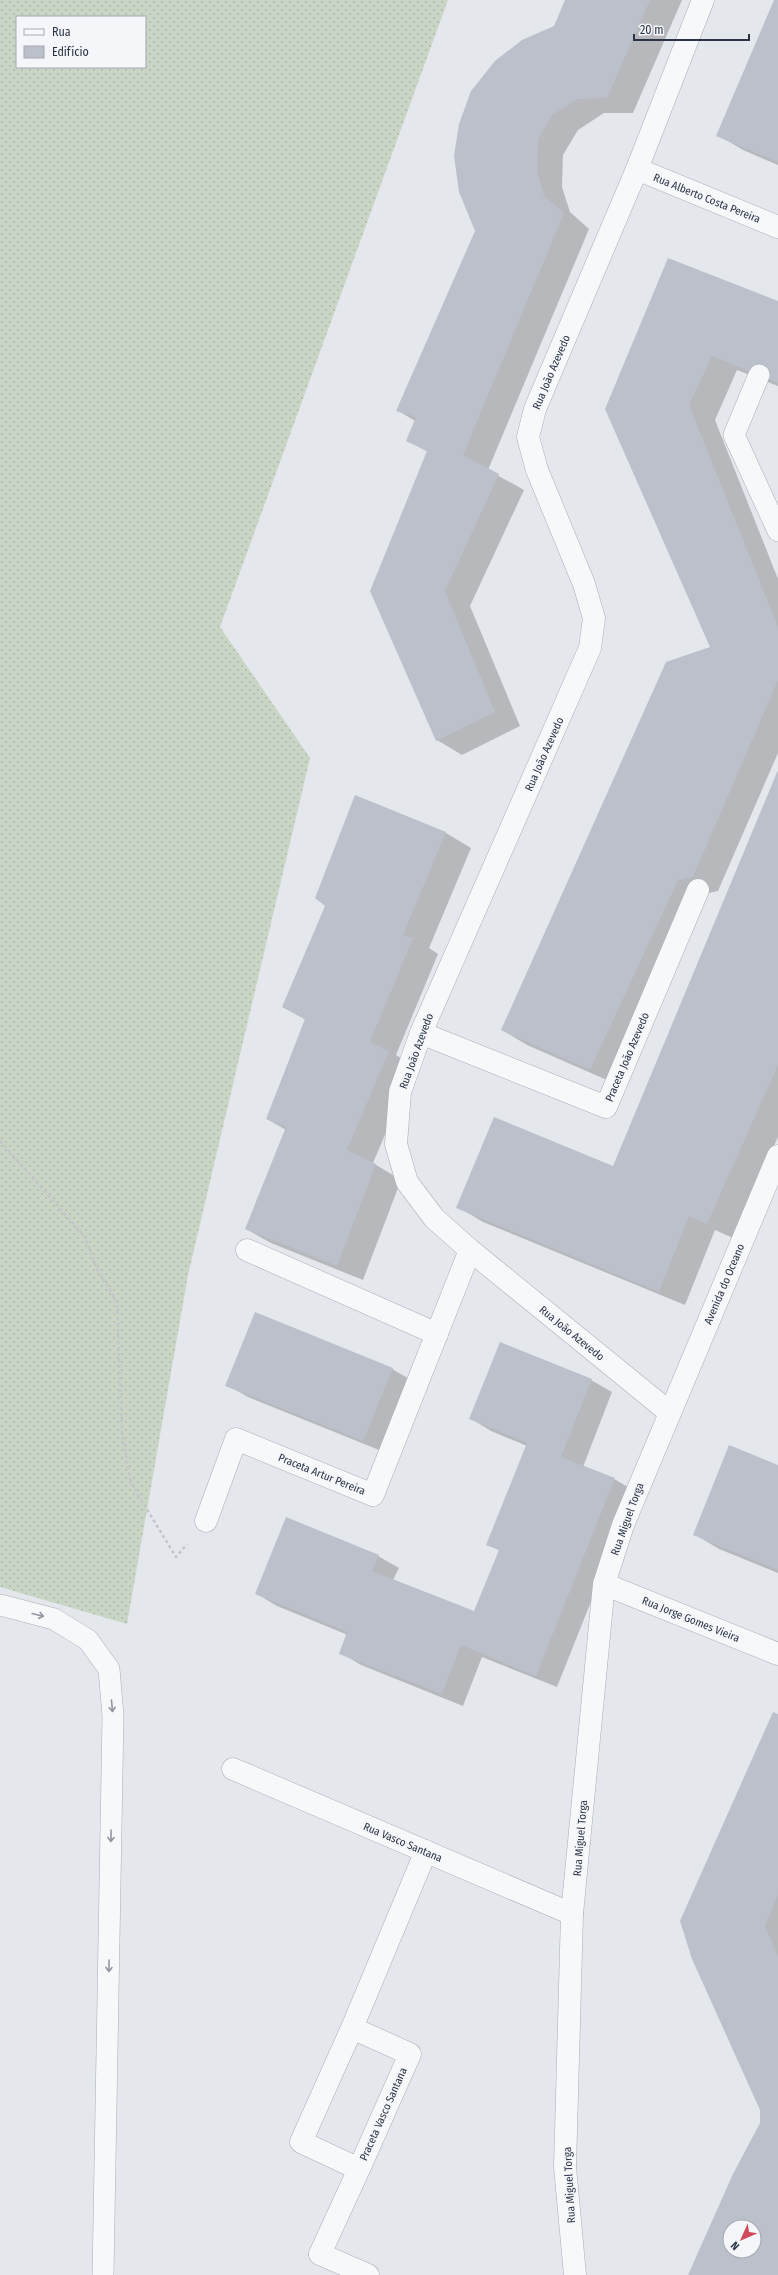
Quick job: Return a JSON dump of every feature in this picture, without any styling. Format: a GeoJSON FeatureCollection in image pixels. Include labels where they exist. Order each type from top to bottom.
{"type":"FeatureCollection","features":[{"type":"Feature","properties":{"kind":"street","name":"Rua João Azevedo"},"geometry":{"type":"LineString","coordinates":[[669,1412],[470,1250],[434,1218],[407,1182],[396,1144],[400,1092],[421,1033],[590,648],[594,618],[584,584],[537,470],[528,437],[535,408],[637,169],[703,0]]}},
{"type":"Feature","properties":{"kind":"street","name":"Rua Alberto Costa Pereira"},"geometry":{"type":"LineString","coordinates":[[637,169],[778,227]]}},
{"type":"Feature","properties":{"kind":"street","name":"Praceta João Azevedo"},"geometry":{"type":"LineString","coordinates":[[421,1033],[606,1106],[698,890]]}},
{"type":"Feature","properties":{"kind":"street","name":"Avenida do Oceano"},"geometry":{"type":"LineString","coordinates":[[669,1412],[771,1195],[778,1156]]}},
{"type":"Feature","properties":{"kind":"street"},"geometry":{"type":"LineString","coordinates":[[247,1250],[437,1334]]}},
{"type":"Feature","properties":{"kind":"street","name":"Praceta Artur Pereira"},"geometry":{"type":"LineString","coordinates":[[206,1521],[236,1439],[373,1495],[470,1250]]}},
{"type":"Feature","properties":{"kind":"street","name":"Rua Miguel Torga"},"geometry":{"type":"LineString","coordinates":[[575,2275],[566,2167],[572,1914],[604,1584],[622,1525],[669,1412]]}},
{"type":"Feature","properties":{"kind":"street","name":"Rua Jorge Gomes Vieira"},"geometry":{"type":"LineString","coordinates":[[604,1584],[778,1654]]}},
{"type":"Feature","properties":{"kind":"street","name":"Rua Vasco Santana"},"geometry":{"type":"LineString","coordinates":[[233,1769],[572,1914]]}},
{"type":"Feature","properties":{"kind":"street","name":"Praceta Vasco Santana"},"geometry":{"type":"LineString","coordinates":[[352,2028],[410,2054],[359,2168],[301,2142],[352,2028],[426,1852]]}},
{"type":"Feature","properties":{"kind":"street"},"geometry":{"type":"LineString","coordinates":[[359,2168],[320,2254],[368,2275]]}},
{"type":"Feature","properties":{"kind":"lane"},"geometry":{"type":"LineString","coordinates":[[759,375],[734,435],[778,531]]}},
{"type":"Feature","properties":{"kind":"lane"},"geometry":{"type":"LineString","coordinates":[[0,1605],[54,1619],[88,1640],[109,1669],[113,1716],[103,2275]]}},
{"type":"Feature","properties":{"kind":"path"},"geometry":{"type":"LineString","coordinates":[[0,1141],[85,1237],[97,1269],[117,1302],[122,1434],[131,1483],[176,1557],[189,1541]]}},
{"type":"Feature","properties":{"kind":"green space"},"geometry":{"type":"Polygon","coordinates":[[[0,0],[448,0],[220,627],[310,758],[188,1275],[127,1624],[0,1587],[0,0]]]}},
{"type":"Feature","properties":{"kind":"building"},"geometry":{"type":"Polygon","coordinates":[[[565,0],[650,0],[607,98],[578,99],[552,115],[538,140],[537,171],[544,196],[564,213],[463,455],[499,474],[445,591],[495,712],[436,741],[370,591],[427,451],[406,441],[416,417],[396,411],[475,231],[459,192],[454,156],[459,124],[471,91],[495,61],[522,40],[554,26],[565,0]]]}},
{"type":"Feature","properties":{"kind":"building"},"geometry":{"type":"Polygon","coordinates":[[[774,0],[778,0],[778,162],[716,136],[774,0]]]}},
{"type":"Feature","properties":{"kind":"building"},"geometry":{"type":"Polygon","coordinates":[[[668,258],[778,301],[778,383],[712,356],[689,405],[778,627],[778,680],[693,877],[678,880],[590,1070],[501,1030],[666,662],[710,647],[605,409],[668,258]]]}},
{"type":"Feature","properties":{"kind":"building"},"geometry":{"type":"Polygon","coordinates":[[[778,770],[778,1065],[707,1224],[689,1216],[659,1292],[456,1208],[494,1117],[613,1166],[778,770]]]}},
{"type":"Feature","properties":{"kind":"building"},"geometry":{"type":"Polygon","coordinates":[[[355,795],[446,832],[403,935],[413,938],[370,1042],[389,1051],[347,1150],[376,1164],[337,1266],[245,1229],[286,1127],[266,1119],[305,1019],[282,1007],[325,906],[315,898],[355,795]]]}},
{"type":"Feature","properties":{"kind":"building"},"geometry":{"type":"Polygon","coordinates":[[[255,1312],[393,1368],[363,1441],[225,1386],[255,1312]]]}},
{"type":"Feature","properties":{"kind":"building"},"geometry":{"type":"Polygon","coordinates":[[[500,1342],[592,1379],[561,1457],[615,1478],[536,1676],[461,1645],[442,1694],[339,1654],[347,1632],[255,1594],[286,1517],[379,1555],[372,1571],[474,1611],[499,1550],[486,1545],[527,1443],[469,1419],[500,1342]]]}},
{"type":"Feature","properties":{"kind":"building"},"geometry":{"type":"Polygon","coordinates":[[[729,1445],[778,1465],[778,1570],[693,1535],[729,1445]]]}},
{"type":"Feature","properties":{"kind":"building"},"geometry":{"type":"Polygon","coordinates":[[[773,1712],[778,1714],[778,1895],[765,1926],[778,1956],[778,2275],[688,2275],[733,2174],[760,2123],[760,2110],[692,1959],[680,1921],[773,1712]]]}}]}
